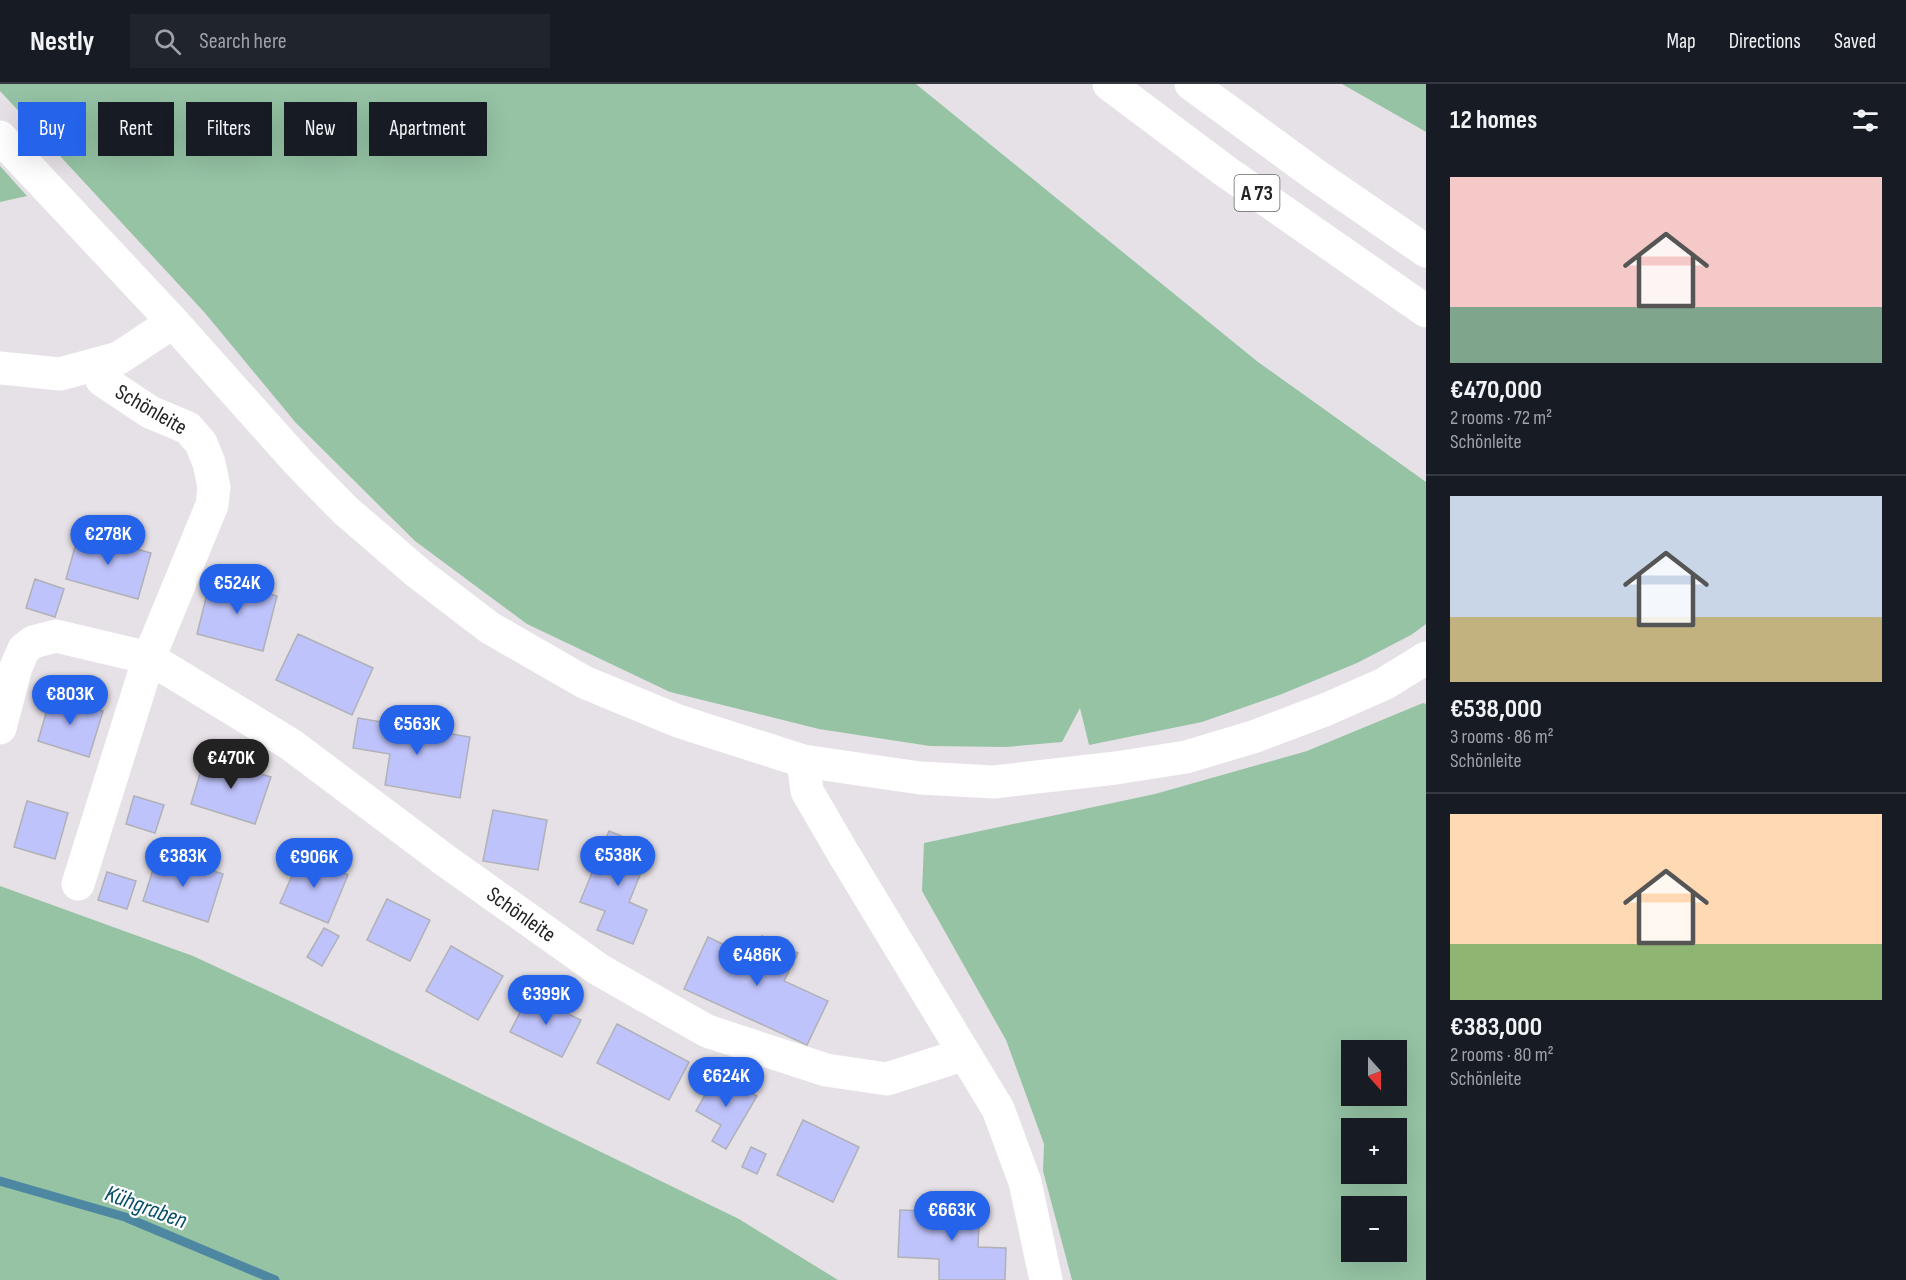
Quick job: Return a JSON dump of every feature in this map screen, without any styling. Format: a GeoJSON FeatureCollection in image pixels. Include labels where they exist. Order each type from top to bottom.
{"type":"FeatureCollection","features":[{"type":"Feature","properties":{"kind":"main road","name":"A 73"},"geometry":{"type":"LineString","coordinates":[[1109,84],[1225,171],[1426,311]]}},
{"type":"Feature","properties":{"kind":"main road","name":"A 73"},"geometry":{"type":"LineString","coordinates":[[1191,84],[1317,176],[1426,251]]}},
{"type":"Feature","properties":{"kind":"main road"},"geometry":{"type":"LineString","coordinates":[[0,136],[173,322],[298,462],[345,510],[418,573],[490,628],[584,682],[678,721],[803,761],[920,778],[994,782],[1116,768],[1186,757],[1253,737],[1327,709],[1383,684],[1426,658]]}},
{"type":"Feature","properties":{"kind":"main road"},"geometry":{"type":"LineString","coordinates":[[0,368],[60,374],[108,361],[173,322]]}},
{"type":"Feature","properties":{"kind":"main road","name":"Schönleite"},"geometry":{"type":"LineString","coordinates":[[78,884],[149,658],[212,505],[214,487],[209,463],[201,443],[188,428],[150,412],[102,380],[108,361]]}},
{"type":"Feature","properties":{"kind":"main road","name":"Schönleite"},"geometry":{"type":"LineString","coordinates":[[0,728],[16,667],[24,649],[33,642],[56,636],[149,658],[290,744],[446,861],[598,969],[706,1031],[826,1070],[887,1079],[965,1054]]}},
{"type":"Feature","properties":{"kind":"main road"},"geometry":{"type":"LineString","coordinates":[[803,761],[807,791],[998,1108],[1025,1182],[1046,1280]]}},
{"type":"Feature","properties":{"kind":"green space"},"geometry":{"type":"Polygon","coordinates":[[[0,84],[916,84],[1258,362],[1426,482],[1426,624],[1411,635],[1357,663],[1282,694],[1202,722],[1089,745],[1080,708],[1062,742],[1006,747],[930,746],[819,729],[670,692],[527,624],[415,541],[296,423],[205,313],[60,156],[86,156],[86,102],[18,102],[18,110],[0,91],[0,84]]]}},
{"type":"Feature","properties":{"kind":"green space"},"geometry":{"type":"Polygon","coordinates":[[[1342,84],[1426,84],[1426,132],[1414,125],[1342,84]]]}},
{"type":"Feature","properties":{"kind":"green space"},"geometry":{"type":"Polygon","coordinates":[[[0,166],[27,196],[0,202],[0,166]]]}},
{"type":"Feature","properties":{"kind":"green space"},"geometry":{"type":"Polygon","coordinates":[[[1423,703],[1426,704],[1426,1280],[1072,1280],[1043,1171],[1044,1144],[1006,1040],[922,891],[924,843],[1155,794],[1307,751],[1423,703]]]}},
{"type":"Feature","properties":{"kind":"green space"},"geometry":{"type":"Polygon","coordinates":[[[0,886],[193,956],[292,1002],[739,1219],[838,1280],[0,1280],[0,886]]]}},
{"type":"Feature","properties":{"kind":"building"},"geometry":{"type":"Polygon","coordinates":[[[79,533],[151,553],[138,599],[66,579],[79,533]]]}},
{"type":"Feature","properties":{"kind":"building"},"geometry":{"type":"Polygon","coordinates":[[[211,578],[277,596],[263,651],[197,634],[211,578]]]}},
{"type":"Feature","properties":{"kind":"building"},"geometry":{"type":"Polygon","coordinates":[[[35,579],[64,589],[55,617],[26,608],[35,579]]]}},
{"type":"Feature","properties":{"kind":"building"},"geometry":{"type":"Polygon","coordinates":[[[298,634],[373,668],[352,715],[276,680],[298,634]]]}},
{"type":"Feature","properties":{"kind":"building"},"geometry":{"type":"Polygon","coordinates":[[[51,696],[103,711],[89,757],[38,741],[51,696]]]}},
{"type":"Feature","properties":{"kind":"building"},"geometry":{"type":"Polygon","coordinates":[[[358,718],[470,737],[460,798],[385,785],[390,754],[353,748],[358,718]]]}},
{"type":"Feature","properties":{"kind":"building"},"geometry":{"type":"Polygon","coordinates":[[[205,757],[271,777],[255,824],[191,804],[205,757]]]}},
{"type":"Feature","properties":{"kind":"building"},"geometry":{"type":"Polygon","coordinates":[[[134,796],[164,805],[155,833],[126,824],[134,796]]]}},
{"type":"Feature","properties":{"kind":"building"},"geometry":{"type":"Polygon","coordinates":[[[27,801],[68,813],[55,859],[14,847],[27,801]]]}},
{"type":"Feature","properties":{"kind":"building"},"geometry":{"type":"Polygon","coordinates":[[[493,810],[547,820],[538,870],[483,861],[493,810]]]}},
{"type":"Feature","properties":{"kind":"building"},"geometry":{"type":"Polygon","coordinates":[[[609,831],[651,848],[629,902],[647,910],[633,944],[597,930],[605,911],[580,902],[609,831]]]}},
{"type":"Feature","properties":{"kind":"building"},"geometry":{"type":"Polygon","coordinates":[[[158,854],[223,874],[208,922],[143,901],[158,854]]]}},
{"type":"Feature","properties":{"kind":"building"},"geometry":{"type":"Polygon","coordinates":[[[301,855],[348,875],[328,923],[280,903],[301,855]]]}},
{"type":"Feature","properties":{"kind":"building"},"geometry":{"type":"Polygon","coordinates":[[[107,872],[136,881],[127,909],[98,900],[107,872]]]}},
{"type":"Feature","properties":{"kind":"building"},"geometry":{"type":"Polygon","coordinates":[[[387,899],[430,920],[410,961],[367,940],[387,899]]]}},
{"type":"Feature","properties":{"kind":"building"},"geometry":{"type":"Polygon","coordinates":[[[324,928],[339,936],[322,966],[307,957],[324,928]]]}},
{"type":"Feature","properties":{"kind":"building"},"geometry":{"type":"Polygon","coordinates":[[[762,936],[798,953],[784,981],[828,1001],[807,1045],[684,989],[708,937],[752,958],[762,936]]]}},
{"type":"Feature","properties":{"kind":"building"},"geometry":{"type":"Polygon","coordinates":[[[451,946],[503,976],[478,1020],[426,991],[451,946]]]}},
{"type":"Feature","properties":{"kind":"building"},"geometry":{"type":"Polygon","coordinates":[[[529,995],[581,1020],[562,1057],[510,1032],[529,995]]]}},
{"type":"Feature","properties":{"kind":"building"},"geometry":{"type":"Polygon","coordinates":[[[617,1024],[689,1062],[669,1100],[597,1063],[617,1024]]]}},
{"type":"Feature","properties":{"kind":"building"},"geometry":{"type":"Polygon","coordinates":[[[717,1074],[757,1096],[726,1149],[712,1141],[721,1125],[696,1111],[717,1074]]]}},
{"type":"Feature","properties":{"kind":"building"},"geometry":{"type":"Polygon","coordinates":[[[803,1120],[859,1147],[833,1202],[777,1175],[803,1120]]]}},
{"type":"Feature","properties":{"kind":"building"},"geometry":{"type":"Polygon","coordinates":[[[751,1147],[766,1154],[757,1174],[742,1167],[751,1147]]]}},
{"type":"Feature","properties":{"kind":"building"},"geometry":{"type":"Polygon","coordinates":[[[955,1193],[980,1194],[978,1247],[1006,1248],[1005,1280],[939,1280],[939,1259],[898,1257],[900,1210],[954,1212],[955,1193]]]}},
{"type":"Feature","properties":{"kind":"waterway","name":"Kühgraben"},"geometry":{"type":"LineString","coordinates":[[0,1181],[125,1217],[275,1280]]}}]}
